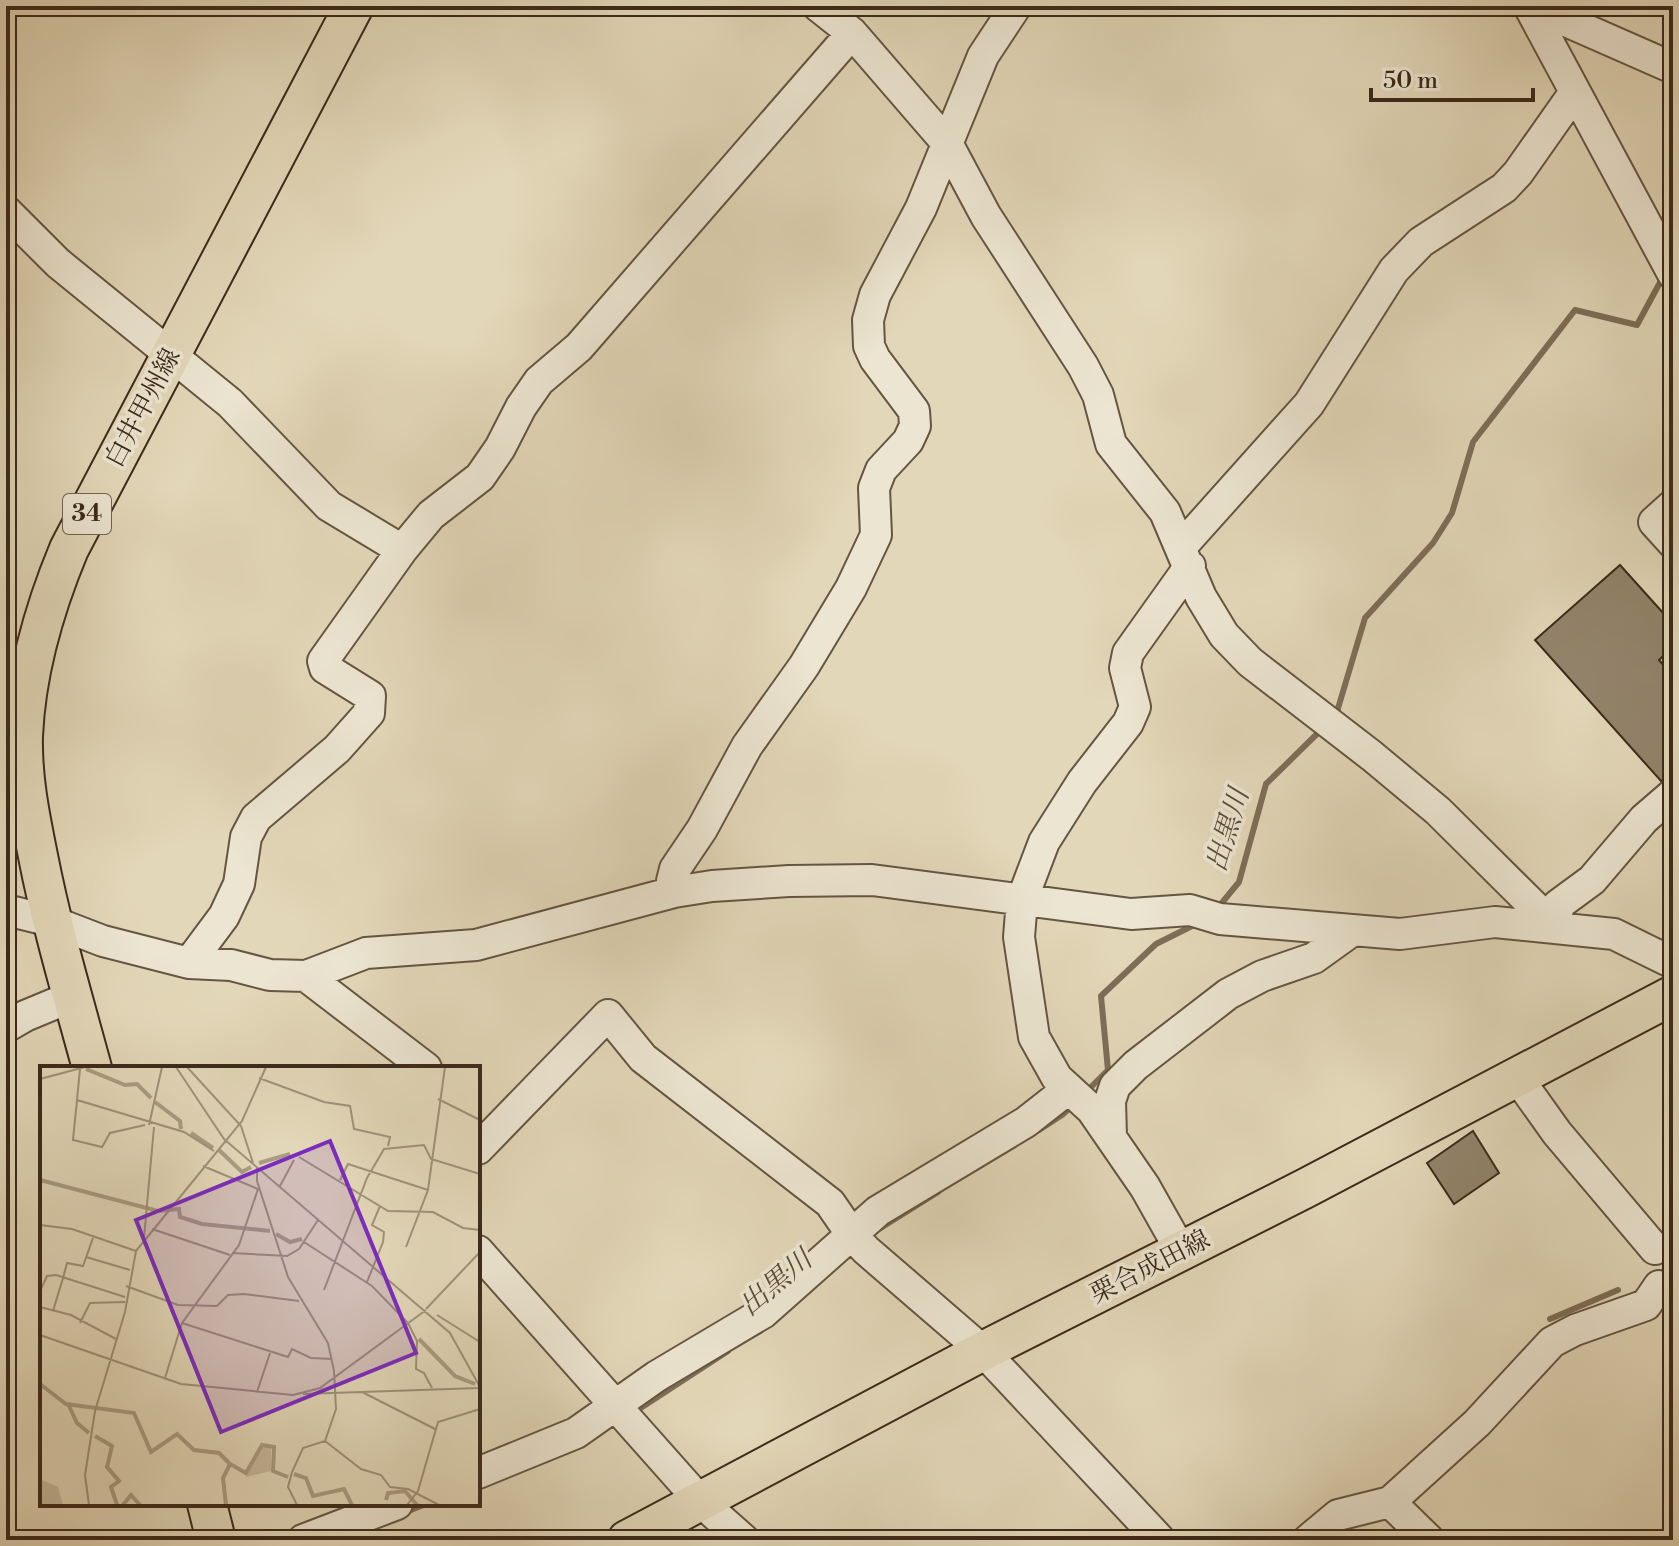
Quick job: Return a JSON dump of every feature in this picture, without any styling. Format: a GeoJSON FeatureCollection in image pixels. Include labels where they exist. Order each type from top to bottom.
{"type":"FeatureCollection","features":[{"type":"Feature","properties":{"kind":"main road","name":"白井甲州線"},"geometry":{"type":"LineString","coordinates":[[91,1066],[51,921],[26,798],[23,737],[32,664],[51,593],[69,549],[354,6]]}},
{"type":"Feature","properties":{"kind":"main road","name":"栗合成田線"},"geometry":{"type":"LineString","coordinates":[[627,1540],[983,1351],[1673,995]]}},
{"type":"Feature","properties":{"kind":"main road"},"geometry":{"type":"LineString","coordinates":[[208,1506],[216,1540]]}},
{"type":"Feature","properties":{"kind":"street"},"geometry":{"type":"LineString","coordinates":[[818,6],[852,33],[947,143],[986,216],[1083,366],[1098,395],[1111,444],[1165,512],[1201,597],[1224,635],[1250,662],[1438,811],[1556,928]]}},
{"type":"Feature","properties":{"kind":"street"},"geometry":{"type":"LineString","coordinates":[[674,892],[675,869],[702,829],[747,746],[804,666],[843,601],[876,535],[874,488],[881,470],[908,441],[915,426],[914,411],[875,359],[869,346],[868,320],[875,295],[921,208],[983,56],[1016,6]]}},
{"type":"Feature","properties":{"kind":"street"},"geometry":{"type":"LineString","coordinates":[[1530,6],[1673,68]]}},
{"type":"Feature","properties":{"kind":"street"},"geometry":{"type":"LineString","coordinates":[[1530,6],[1667,263]]}},
{"type":"Feature","properties":{"kind":"street"},"geometry":{"type":"LineString","coordinates":[[189,963],[224,916],[239,884],[246,837],[256,818],[337,749],[369,713],[370,696],[325,668],[323,661],[402,550],[431,515],[480,477],[539,381],[579,347],[852,33]]}},
{"type":"Feature","properties":{"kind":"street"},"geometry":{"type":"LineString","coordinates":[[1181,1251],[1145,1187],[1111,1137],[1057,1078],[1034,1037],[1019,937],[1022,900],[1044,842],[1082,782],[1128,723],[1135,707],[1125,668],[1128,653],[1185,556],[1309,404],[1394,270],[1421,242],[1504,188],[1575,92]]}},
{"type":"Feature","properties":{"kind":"street"},"geometry":{"type":"LineString","coordinates":[[6,211],[58,263],[230,403],[329,506],[402,550]]}},
{"type":"Feature","properties":{"kind":"street"},"geometry":{"type":"LineString","coordinates":[[1673,505],[1654,522],[1673,543]]}},
{"type":"Feature","properties":{"kind":"street"},"geometry":{"type":"LineString","coordinates":[[6,700],[32,664]]}},
{"type":"Feature","properties":{"kind":"street"},"geometry":{"type":"LineString","coordinates":[[1556,928],[1558,905],[1592,880],[1644,819],[1673,794]]}},
{"type":"Feature","properties":{"kind":"street"},"geometry":{"type":"LineString","coordinates":[[6,910],[51,921],[103,941],[189,963],[231,965],[270,975],[306,976],[366,953],[476,945],[674,892],[789,881],[872,880],[1131,914],[1207,915],[1400,934],[1495,922],[1614,934],[1673,963]]}},
{"type":"Feature","properties":{"kind":"street"},"geometry":{"type":"LineString","coordinates":[[1111,1137],[1110,1101],[1115,1086],[1136,1065],[1236,989],[1262,976],[1314,958],[1353,930]]}},
{"type":"Feature","properties":{"kind":"street"},"geometry":{"type":"LineString","coordinates":[[306,976],[423,1066]]}},
{"type":"Feature","properties":{"kind":"street"},"geometry":{"type":"LineString","coordinates":[[6,1027],[73,996]]}},
{"type":"Feature","properties":{"kind":"street"},"geometry":{"type":"LineString","coordinates":[[480,1147],[608,1015],[643,1058],[830,1203],[859,1242],[983,1351],[1160,1540]]}},
{"type":"Feature","properties":{"kind":"street"},"geometry":{"type":"LineString","coordinates":[[1308,1540],[1338,1515],[1390,1502],[1477,1423],[1552,1342],[1575,1330],[1646,1305],[1666,1288],[1653,1281],[1648,1268],[1651,1254],[1664,1245],[1557,1133],[1517,1077]]}},
{"type":"Feature","properties":{"kind":"street"},"geometry":{"type":"LineString","coordinates":[[480,1472],[576,1433],[626,1417],[657,1376],[763,1313],[859,1242],[878,1211],[1026,1122],[1079,1099]]}},
{"type":"Feature","properties":{"kind":"street"},"geometry":{"type":"LineString","coordinates":[[480,1253],[701,1502],[744,1540]]}},
{"type":"Feature","properties":{"kind":"street"},"geometry":{"type":"LineString","coordinates":[[1390,1502],[1429,1540]]}},
{"type":"Feature","properties":{"kind":"street"},"geometry":{"type":"LineString","coordinates":[[303,1540],[392,1506]]}},
{"type":"Feature","properties":{"kind":"building"},"geometry":{"type":"Polygon","coordinates":[[[1620,565],[1673,624],[1673,647],[1659,660],[1673,676],[1673,773],[1661,781],[1535,640],[1620,565]]]}},
{"type":"Feature","properties":{"kind":"building"},"geometry":{"type":"Polygon","coordinates":[[[1473,1131],[1499,1173],[1454,1204],[1427,1163],[1473,1131]]]}},
{"type":"Feature","properties":{"kind":"waterway","name":"出黒川"},"geometry":{"type":"LineString","coordinates":[[1336,715],[1365,618],[1433,543],[1452,513],[1473,442],[1575,310],[1637,325],[1664,275]]}},
{"type":"Feature","properties":{"kind":"waterway","name":"出黒川"},"geometry":{"type":"LineString","coordinates":[[1216,910],[1239,882],[1266,784],[1322,729]]}},
{"type":"Feature","properties":{"kind":"waterway","name":"出黒川"},"geometry":{"type":"LineString","coordinates":[[1086,1092],[1108,1070],[1101,996],[1156,944],[1198,923]]}},
{"type":"Feature","properties":{"kind":"waterway","name":"出黒川"},"geometry":{"type":"LineString","coordinates":[[1039,1130],[1072,1106]]}},
{"type":"Feature","properties":{"kind":"waterway","name":"出黒川"},"geometry":{"type":"LineString","coordinates":[[879,1229],[938,1192]]}},
{"type":"Feature","properties":{"kind":"waterway"},"geometry":{"type":"LineString","coordinates":[[1550,1319],[1618,1290]]}},
{"type":"Feature","properties":{"kind":"waterway","name":"出黒川"},"geometry":{"type":"LineString","coordinates":[[633,1413],[728,1351]]}},
{"type":"Feature","properties":{"kind":"waterway","name":"出黒川"},"geometry":{"type":"LineString","coordinates":[[403,1513],[421,1506]]}}]}
